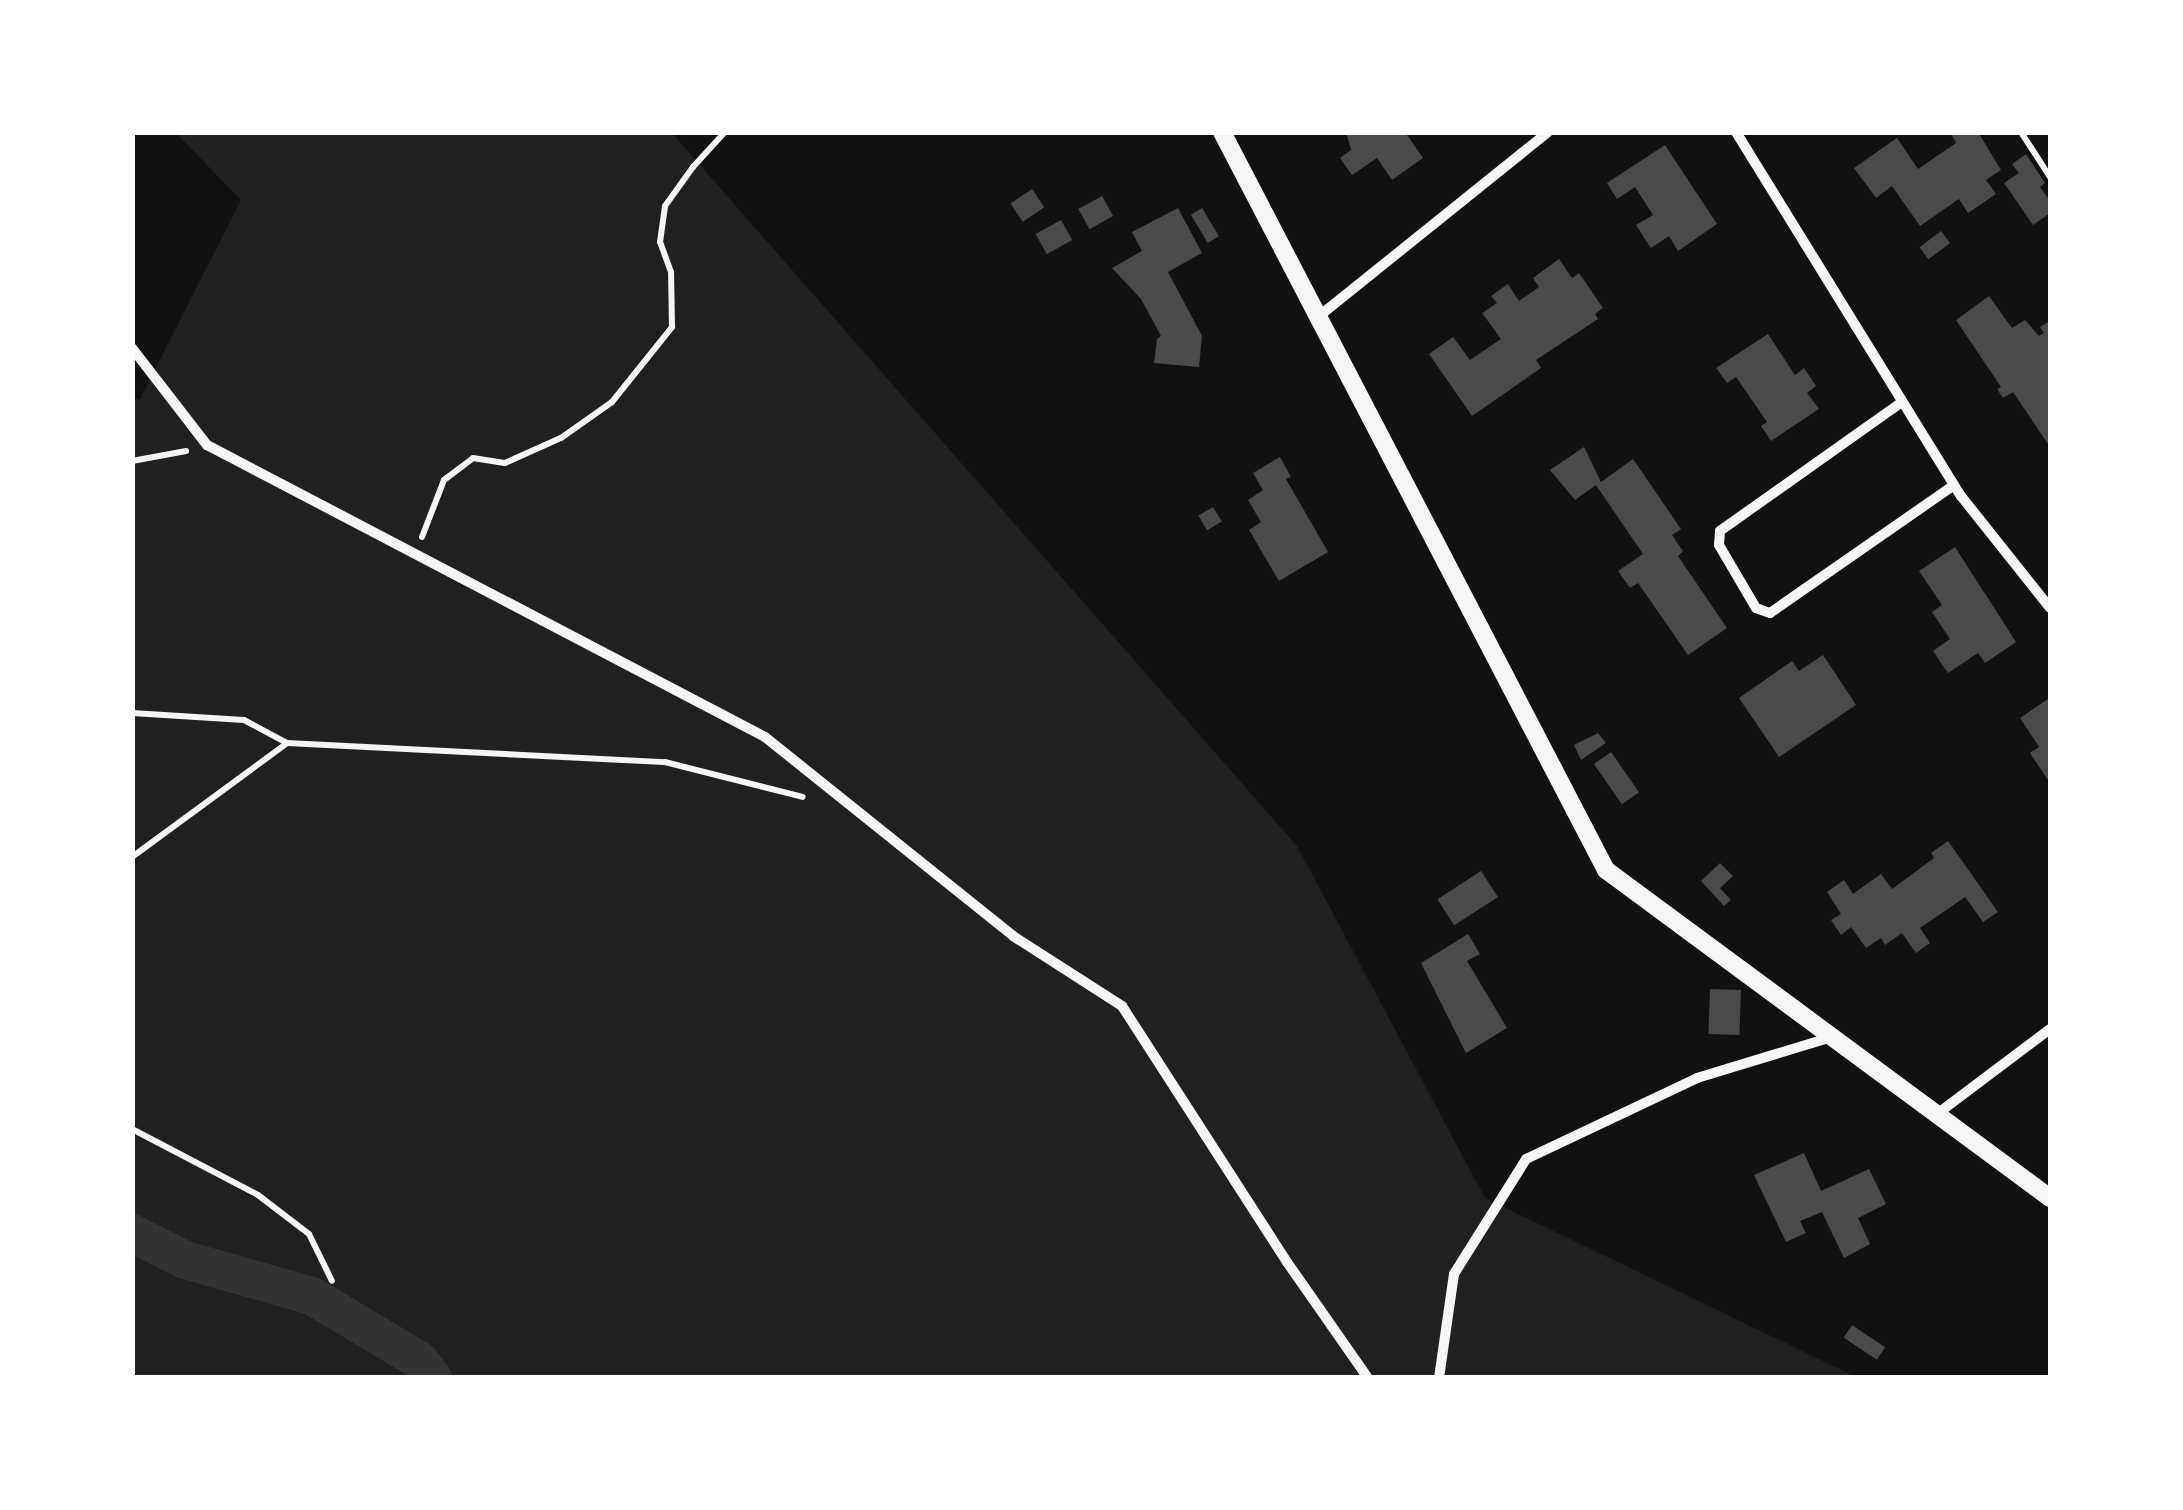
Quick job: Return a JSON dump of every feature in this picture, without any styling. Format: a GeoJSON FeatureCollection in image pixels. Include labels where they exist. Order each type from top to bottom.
{"type":"FeatureCollection","features":[{"type":"Feature","properties":{"kind":"street"},"geometry":{"type":"LineString","coordinates":[[1222,132],[1606,870],[2050,1198]]}},
{"type":"Feature","properties":{"kind":"street"},"geometry":{"type":"LineString","coordinates":[[1318,316],[1548,132]]}},
{"type":"Feature","properties":{"kind":"street"},"geometry":{"type":"LineString","coordinates":[[1736,132],[1954,485],[2050,608]]}},
{"type":"Feature","properties":{"kind":"street"},"geometry":{"type":"LineString","coordinates":[[132,348],[206,445],[765,737],[1013,936],[1122,1006],[1287,1262],[1368,1378]]}},
{"type":"Feature","properties":{"kind":"street"},"geometry":{"type":"LineString","coordinates":[[1902,402],[1720,531],[1719,545],[1756,608],[1770,613],[1954,485]]}},
{"type":"Feature","properties":{"kind":"street"},"geometry":{"type":"LineString","coordinates":[[1936,1114],[2050,1028]]}},
{"type":"Feature","properties":{"kind":"street"},"geometry":{"type":"LineString","coordinates":[[1439,1378],[1454,1274],[1526,1160],[1697,1078],[1832,1036]]}},
{"type":"Feature","properties":{"kind":"path"},"geometry":{"type":"LineString","coordinates":[[415,557],[444,480],[472,458],[504,463],[561,438],[612,402],[672,327],[671,272],[660,242],[665,206],[714,140],[725,132]]}},
{"type":"Feature","properties":{"kind":"path"},"geometry":{"type":"LineString","coordinates":[[2021,132],[2050,177]]}},
{"type":"Feature","properties":{"kind":"path"},"geometry":{"type":"LineString","coordinates":[[132,461],[206,445]]}},
{"type":"Feature","properties":{"kind":"path"},"geometry":{"type":"LineString","coordinates":[[132,713],[244,720],[288,743],[665,762],[857,811]]}},
{"type":"Feature","properties":{"kind":"path"},"geometry":{"type":"LineString","coordinates":[[132,857],[288,743]]}},
{"type":"Feature","properties":{"kind":"path"},"geometry":{"type":"LineString","coordinates":[[132,1129],[258,1195],[309,1234],[332,1281]]}},
{"type":"Feature","properties":{"kind":"shaded area"},"geometry":{"type":"Polygon","coordinates":[[[175,132],[672,133],[1297,846],[1485,1198],[1856,1377],[133,1378],[133,398],[140,399],[241,200],[175,132]]]}},
{"type":"Feature","properties":{"kind":"building"},"geometry":{"type":"Polygon","coordinates":[[[1346,132],[1405,132],[1423,158],[1392,180],[1377,158],[1352,175],[1340,158],[1351,150],[1346,132]]]}},
{"type":"Feature","properties":{"kind":"building"},"geometry":{"type":"Polygon","coordinates":[[[1950,132],[1978,132],[2001,170],[1986,180],[1996,194],[1968,213],[1959,199],[1920,226],[1892,186],[1876,198],[1854,168],[1897,138],[1918,169],[1956,143],[1950,132]]]}},
{"type":"Feature","properties":{"kind":"building"},"geometry":{"type":"Polygon","coordinates":[[[1665,145],[1717,224],[1678,251],[1669,236],[1651,248],[1636,225],[1653,215],[1635,187],[1617,199],[1607,183],[1665,145]]]}},
{"type":"Feature","properties":{"kind":"building"},"geometry":{"type":"Polygon","coordinates":[[[2026,154],[2045,183],[2040,187],[2050,201],[2050,213],[2033,225],[2004,183],[2019,173],[2012,164],[2026,154]]]}},
{"type":"Feature","properties":{"kind":"building"},"geometry":{"type":"Polygon","coordinates":[[[1032,189],[1044,207],[1023,222],[1010,204],[1032,189]]]}},
{"type":"Feature","properties":{"kind":"building"},"geometry":{"type":"Polygon","coordinates":[[[1102,196],[1113,216],[1090,229],[1078,209],[1102,196]]]}},
{"type":"Feature","properties":{"kind":"building"},"geometry":{"type":"Polygon","coordinates":[[[1178,208],[1202,253],[1168,272],[1202,336],[1199,367],[1154,363],[1157,339],[1161,336],[1141,299],[1112,268],[1142,251],[1132,232],[1178,208]]]}},
{"type":"Feature","properties":{"kind":"building"},"geometry":{"type":"Polygon","coordinates":[[[1202,208],[1219,236],[1208,243],[1191,215],[1202,208]]]}},
{"type":"Feature","properties":{"kind":"building"},"geometry":{"type":"Polygon","coordinates":[[[1061,220],[1072,240],[1047,254],[1036,234],[1061,220]]]}},
{"type":"Feature","properties":{"kind":"building"},"geometry":{"type":"Polygon","coordinates":[[[1941,231],[1950,243],[1928,259],[1919,247],[1941,231]]]}},
{"type":"Feature","properties":{"kind":"building"},"geometry":{"type":"Polygon","coordinates":[[[1559,259],[1572,278],[1579,273],[1603,308],[1595,314],[1598,319],[1536,360],[1541,368],[1472,416],[1429,354],[1453,337],[1470,360],[1501,339],[1482,313],[1497,303],[1491,296],[1508,284],[1519,301],[1539,287],[1533,278],[1559,259]]]}},
{"type":"Feature","properties":{"kind":"building"},"geometry":{"type":"Polygon","coordinates":[[[1989,296],[2012,328],[2025,320],[2039,336],[2044,333],[2040,327],[2048,322],[2050,447],[2013,392],[2003,398],[1997,389],[2001,387],[1956,320],[1989,296]]]}},
{"type":"Feature","properties":{"kind":"building"},"geometry":{"type":"Polygon","coordinates":[[[1768,334],[1795,375],[1804,368],[1816,386],[1807,393],[1819,409],[1771,441],[1761,426],[1767,422],[1736,377],[1727,383],[1716,368],[1768,334]]]}},
{"type":"Feature","properties":{"kind":"building"},"geometry":{"type":"Polygon","coordinates":[[[1584,447],[1601,482],[1633,459],[1681,529],[1672,535],[1683,551],[1678,556],[1727,628],[1688,655],[1638,583],[1630,588],[1618,571],[1643,554],[1596,485],[1575,500],[1550,470],[1584,447]]]}},
{"type":"Feature","properties":{"kind":"building"},"geometry":{"type":"Polygon","coordinates":[[[1280,457],[1291,477],[1286,479],[1328,552],[1279,581],[1249,530],[1261,522],[1248,500],[1263,490],[1253,473],[1280,457]]]}},
{"type":"Feature","properties":{"kind":"building"},"geometry":{"type":"Polygon","coordinates":[[[1213,507],[1222,522],[1207,530],[1198,516],[1213,507]]]}},
{"type":"Feature","properties":{"kind":"building"},"geometry":{"type":"Polygon","coordinates":[[[1955,547],[2016,642],[1985,663],[1978,653],[1948,673],[1933,651],[1950,639],[1932,612],[1942,605],[1919,571],[1955,547]]]}},
{"type":"Feature","properties":{"kind":"building"},"geometry":{"type":"Polygon","coordinates":[[[1823,655],[1856,705],[1779,757],[1739,698],[1792,661],[1799,671],[1823,655]]]}},
{"type":"Feature","properties":{"kind":"building"},"geometry":{"type":"Polygon","coordinates":[[[2048,699],[2050,783],[2030,753],[2039,747],[2020,718],[2048,699]]]}},
{"type":"Feature","properties":{"kind":"building"},"geometry":{"type":"Polygon","coordinates":[[[1598,733],[1606,743],[1581,760],[1574,745],[1598,733]]]}},
{"type":"Feature","properties":{"kind":"building"},"geometry":{"type":"Polygon","coordinates":[[[1611,752],[1639,792],[1622,804],[1594,764],[1611,752]]]}},
{"type":"Feature","properties":{"kind":"building"},"geometry":{"type":"Polygon","coordinates":[[[1948,841],[1998,912],[1983,922],[1965,897],[1920,928],[1930,943],[1916,953],[1902,933],[1885,945],[1881,938],[1866,948],[1851,927],[1841,935],[1831,920],[1841,914],[1827,892],[1844,880],[1853,894],[1881,874],[1892,889],[1934,858],[1931,853],[1948,841]]]}},
{"type":"Feature","properties":{"kind":"building"},"geometry":{"type":"Polygon","coordinates":[[[1720,863],[1733,876],[1720,888],[1731,900],[1724,906],[1701,881],[1720,863]]]}},
{"type":"Feature","properties":{"kind":"building"},"geometry":{"type":"Polygon","coordinates":[[[1481,871],[1498,897],[1454,925],[1437,899],[1481,871]]]}},
{"type":"Feature","properties":{"kind":"building"},"geometry":{"type":"Polygon","coordinates":[[[1468,934],[1480,954],[1467,961],[1507,1028],[1466,1053],[1421,963],[1468,934]]]}},
{"type":"Feature","properties":{"kind":"building"},"geometry":{"type":"Polygon","coordinates":[[[1710,989],[1741,990],[1739,1035],[1708,1034],[1710,989]]]}},
{"type":"Feature","properties":{"kind":"building"},"geometry":{"type":"Polygon","coordinates":[[[1804,1153],[1821,1191],[1869,1169],[1886,1204],[1858,1218],[1870,1244],[1844,1258],[1822,1212],[1800,1221],[1806,1233],[1786,1242],[1754,1175],[1804,1153]]]}},
{"type":"Feature","properties":{"kind":"building"},"geometry":{"type":"Polygon","coordinates":[[[1852,1325],[1885,1347],[1877,1360],[1844,1337],[1852,1325]]]}},
{"type":"Feature","properties":{"kind":"waterway"},"geometry":{"type":"LineString","coordinates":[[132,1233],[185,1260],[312,1296],[419,1360],[433,1378]]}}]}
